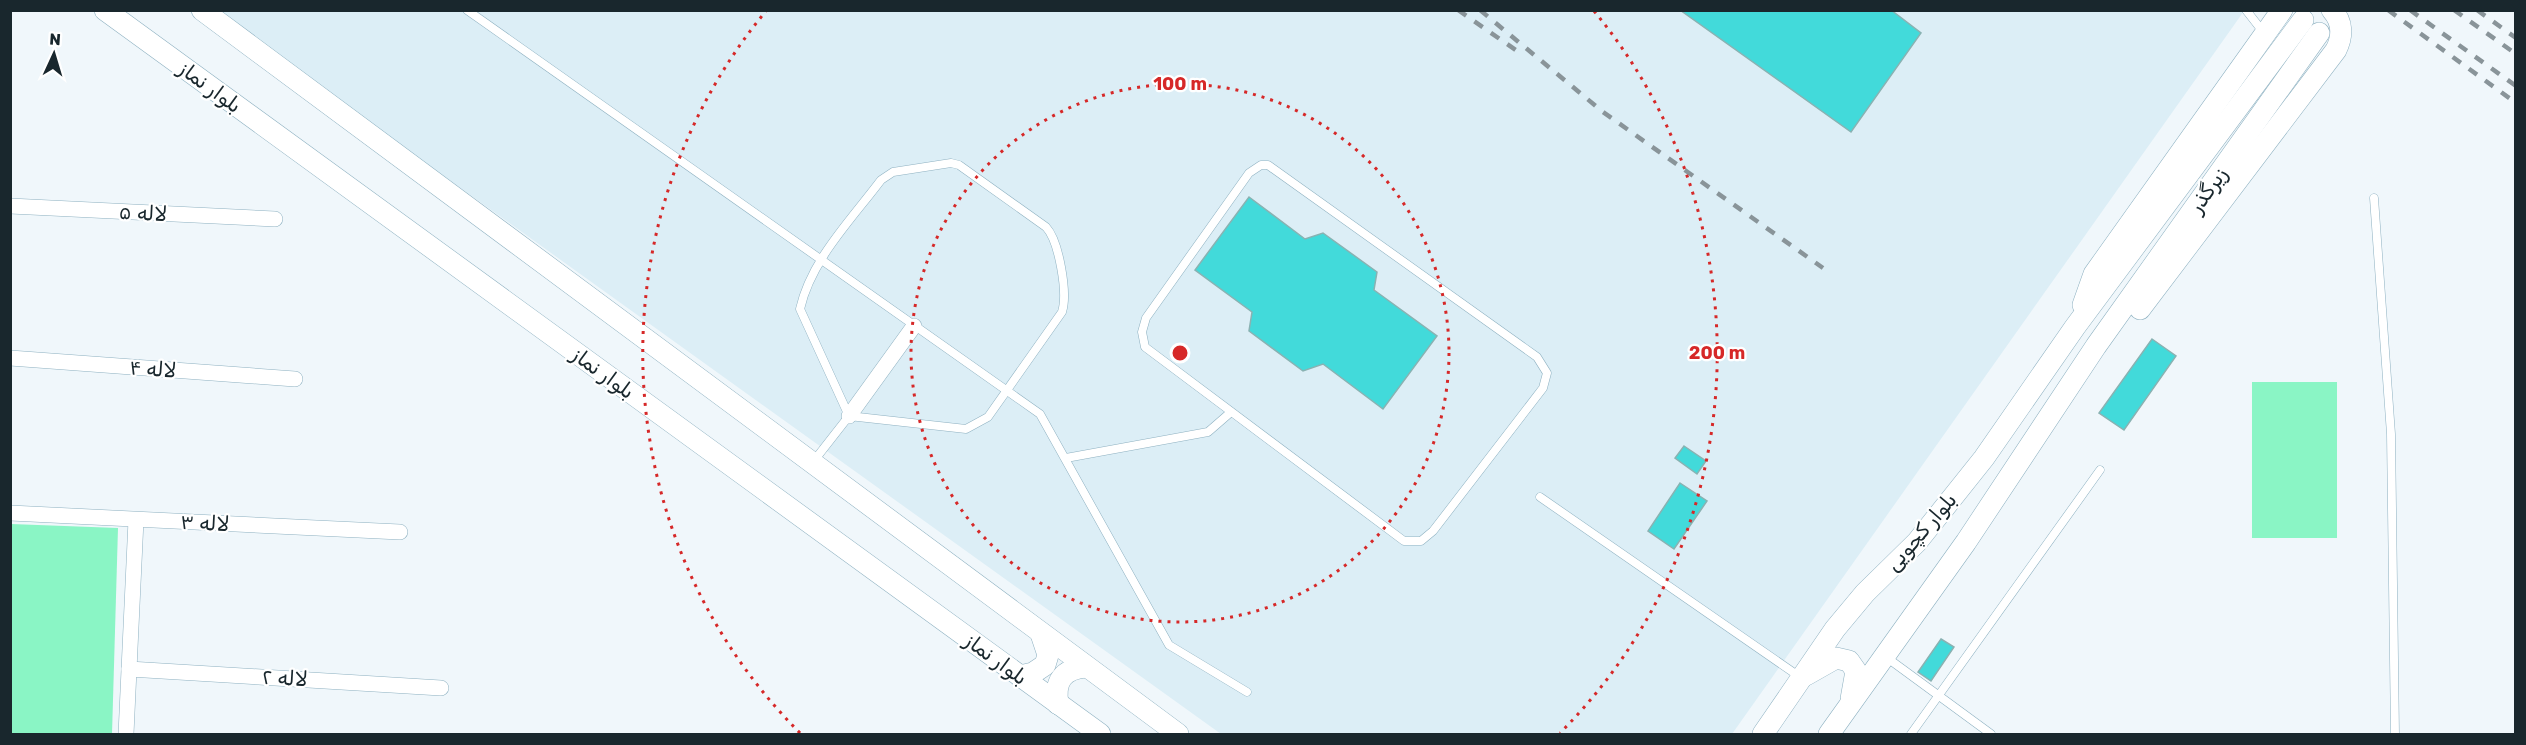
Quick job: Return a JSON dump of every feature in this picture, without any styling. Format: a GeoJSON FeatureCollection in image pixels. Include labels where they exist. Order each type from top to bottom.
{"type":"FeatureCollection","features":[{"type":"Feature","properties":{"kind":"main road","name":"بلوار نماز"},"geometry":{"type":"LineString","coordinates":[[105,10],[1100,735]]}},
{"type":"Feature","properties":{"kind":"main road"},"geometry":{"type":"LineString","coordinates":[[202,10],[1178,735]]}},
{"type":"Feature","properties":{"kind":"main road"},"geometry":{"type":"LineString","coordinates":[[2075,327],[2094,274],[2282,10]]}},
{"type":"Feature","properties":{"kind":"main road"},"geometry":{"type":"LineString","coordinates":[[2096,346],[2136,314],[2336,50],[2341,28],[2332,10]]}},
{"type":"Feature","properties":{"kind":"main road","name":"زیرگذر"},"geometry":{"type":"LineString","coordinates":[[2075,327],[2311,26],[2096,346]]}},
{"type":"Feature","properties":{"kind":"main road","name":"بلوار کچویی"},"geometry":{"type":"LineString","coordinates":[[1764,735],[1801,678],[1850,611],[1917,542],[1984,458],[2075,327]]}},
{"type":"Feature","properties":{"kind":"main road","name":"بلوار کچویی"},"geometry":{"type":"LineString","coordinates":[[1829,735],[1885,657],[2096,346]]}},
{"type":"Feature","properties":{"kind":"main road"},"geometry":{"type":"LineString","coordinates":[[1020,676],[1033,673],[1045,665],[1048,655],[1041,634]]}},
{"type":"Feature","properties":{"kind":"main road"},"geometry":{"type":"LineString","coordinates":[[1801,678],[1836,658],[1849,661],[1856,671],[1849,705]]}},
{"type":"Feature","properties":{"kind":"main road"},"geometry":{"type":"LineString","coordinates":[[1058,704],[1055,690],[1060,677],[1072,668],[1086,667]]}},
{"type":"Feature","properties":{"kind":"street","name":"لاله ۵"},"geometry":{"type":"LineString","coordinates":[[10,206],[275,219]]}},
{"type":"Feature","properties":{"kind":"street"},"geometry":{"type":"LineString","coordinates":[[849,416],[914,326]]}},
{"type":"Feature","properties":{"kind":"street","name":"لاله ۴"},"geometry":{"type":"LineString","coordinates":[[10,358],[295,379]]}},
{"type":"Feature","properties":{"kind":"street","name":"لاله ۳"},"geometry":{"type":"LineString","coordinates":[[10,513],[400,532]]}},
{"type":"Feature","properties":{"kind":"street"},"geometry":{"type":"LineString","coordinates":[[126,735],[136,520]]}},
{"type":"Feature","properties":{"kind":"street","name":"لاله ۲"},"geometry":{"type":"LineString","coordinates":[[129,669],[441,688]]}},
{"type":"Feature","properties":{"kind":"lane"},"geometry":{"type":"LineString","coordinates":[[467,10],[1040,414],[1169,645],[1247,692]]}},
{"type":"Feature","properties":{"kind":"lane"},"geometry":{"type":"LineString","coordinates":[[481,20],[487,10]]}},
{"type":"Feature","properties":{"kind":"lane"},"geometry":{"type":"LineString","coordinates":[[2246,10],[2265,34]]}},
{"type":"Feature","properties":{"kind":"lane"},"geometry":{"type":"LineString","coordinates":[[951,163],[959,165],[1046,226],[1054,236],[1065,301],[1062,312],[988,417],[966,429],[849,416],[800,309],[804,291],[820,260],[881,180],[892,172],[951,163]]}},
{"type":"Feature","properties":{"kind":"lane"},"geometry":{"type":"LineString","coordinates":[[1261,165],[1268,165],[1537,357],[1547,373],[1543,388],[1433,531],[1421,541],[1404,541],[1231,412],[1145,347],[1142,332],[1146,318],[1242,182],[1249,173],[1261,165]]}},
{"type":"Feature","properties":{"kind":"lane"},"geometry":{"type":"LineString","coordinates":[[2374,198],[2391,434],[2395,735]]}},
{"type":"Feature","properties":{"kind":"lane"},"geometry":{"type":"LineString","coordinates":[[1066,458],[1208,432],[1231,412]]}},
{"type":"Feature","properties":{"kind":"lane"},"geometry":{"type":"LineString","coordinates":[[812,463],[849,416]]}},
{"type":"Feature","properties":{"kind":"lane"},"geometry":{"type":"LineString","coordinates":[[1911,735],[2100,470]]}},
{"type":"Feature","properties":{"kind":"lane"},"geometry":{"type":"LineString","coordinates":[[1540,497],[1801,678]]}},
{"type":"Feature","properties":{"kind":"lane"},"geometry":{"type":"LineString","coordinates":[[1885,657],[1991,735]]}},
{"type":"Feature","properties":{"kind":"shaded area"},"geometry":{"type":"Polygon","coordinates":[[[214,11],[2244,11],[1732,734],[1221,734],[214,11]]]}},
{"type":"Feature","properties":{"kind":"green space"},"geometry":{"type":"Polygon","coordinates":[[[2252,382],[2337,382],[2337,538],[2252,538],[2252,382]]]}},
{"type":"Feature","properties":{"kind":"green space"},"geometry":{"type":"Polygon","coordinates":[[[11,524],[118,528],[112,734],[11,734],[11,524]]]}},
{"type":"Feature","properties":{"kind":"building"},"geometry":{"type":"Polygon","coordinates":[[[1680,10],[1891,10],[1921,33],[1851,132],[1680,10]]]}},
{"type":"Feature","properties":{"kind":"building"},"geometry":{"type":"Polygon","coordinates":[[[1249,197],[1305,239],[1323,233],[1377,272],[1374,290],[1437,336],[1383,409],[1323,364],[1303,371],[1249,331],[1252,312],[1195,270],[1249,197]]]}},
{"type":"Feature","properties":{"kind":"building"},"geometry":{"type":"Polygon","coordinates":[[[2152,339],[2176,356],[2124,430],[2099,413],[2152,339]]]}},
{"type":"Feature","properties":{"kind":"building"},"geometry":{"type":"Polygon","coordinates":[[[1684,446],[1706,461],[1697,474],[1675,458],[1684,446]]]}},
{"type":"Feature","properties":{"kind":"building"},"geometry":{"type":"Polygon","coordinates":[[[1680,483],[1707,501],[1674,549],[1648,531],[1680,483]]]}},
{"type":"Feature","properties":{"kind":"building"},"geometry":{"type":"Polygon","coordinates":[[[1941,639],[1954,647],[1931,681],[1918,672],[1941,639]]]}},
{"type":"Feature","properties":{"kind":"railway"},"geometry":{"type":"LineString","coordinates":[[1458,10],[1520,53]]}},
{"type":"Feature","properties":{"kind":"railway"},"geometry":{"type":"LineString","coordinates":[[1480,10],[1603,112],[1823,268]]}},
{"type":"Feature","properties":{"kind":"railway"},"geometry":{"type":"LineString","coordinates":[[2388,10],[2516,103]]}},
{"type":"Feature","properties":{"kind":"railway"},"geometry":{"type":"LineString","coordinates":[[2410,10],[2516,86]]}},
{"type":"Feature","properties":{"kind":"railway"},"geometry":{"type":"LineString","coordinates":[[2454,10],[2516,54]]}},
{"type":"Feature","properties":{"kind":"railway"},"geometry":{"type":"LineString","coordinates":[[2477,10],[2516,38]]}}]}
